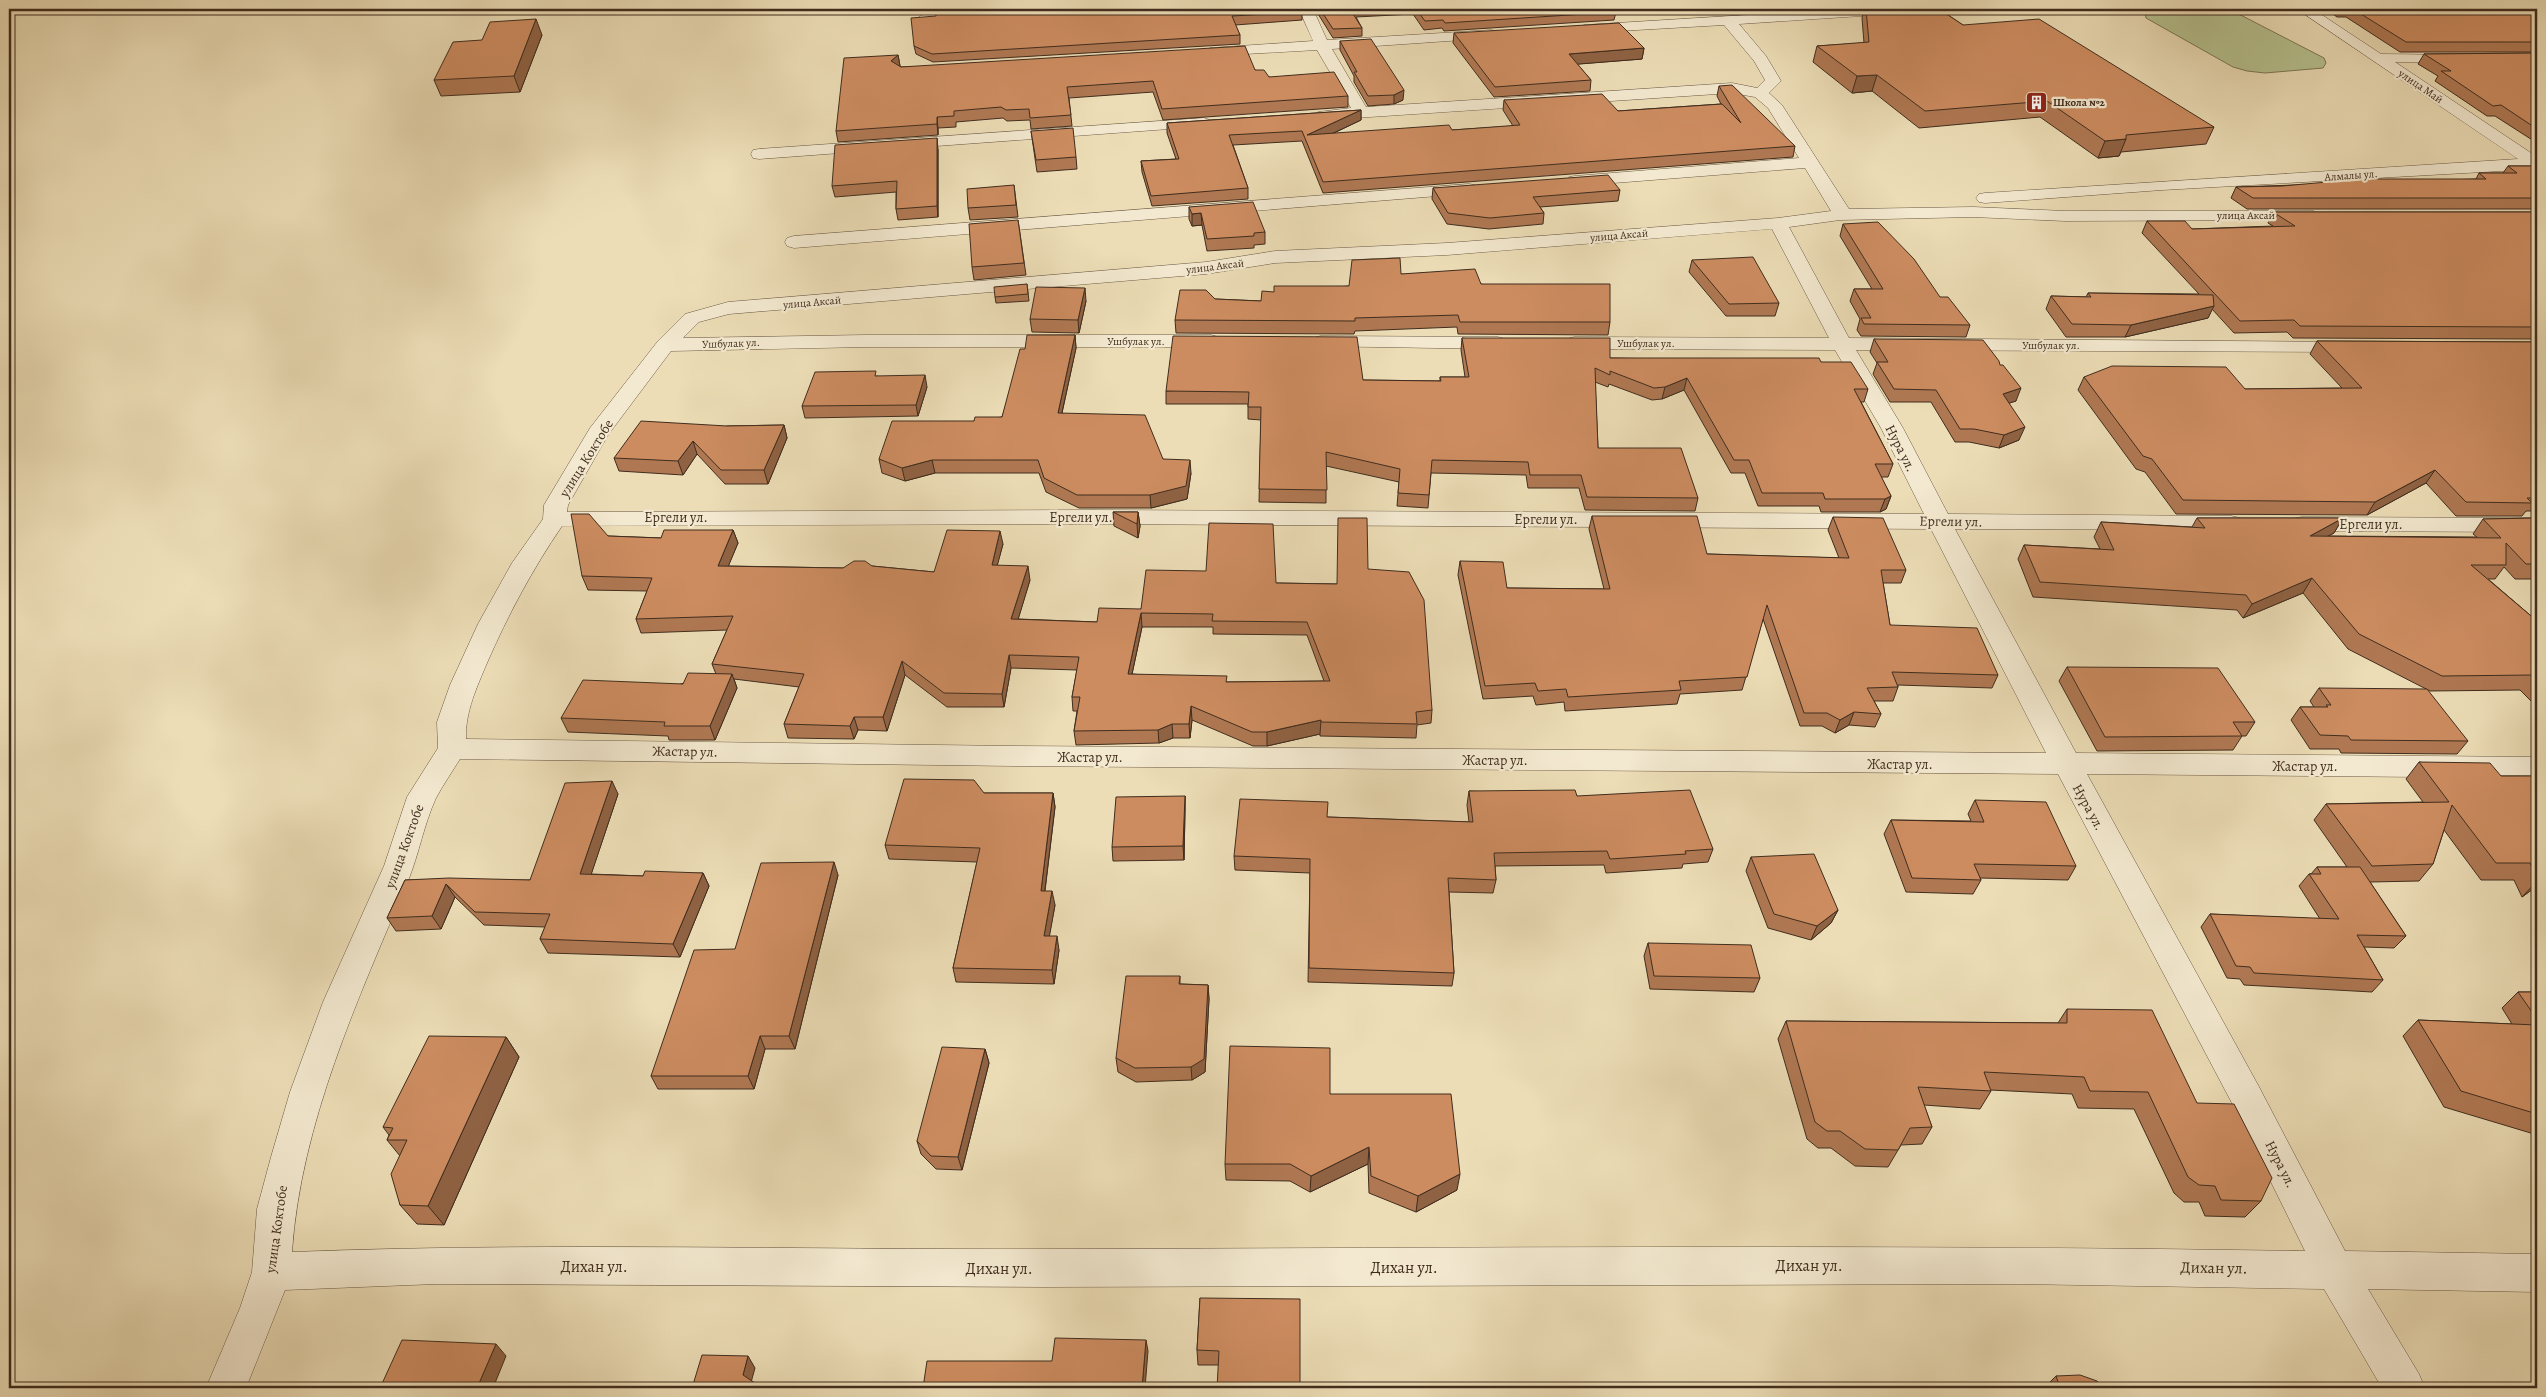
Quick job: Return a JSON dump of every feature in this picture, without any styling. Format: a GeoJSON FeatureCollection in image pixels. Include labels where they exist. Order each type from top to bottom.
{"type":"FeatureCollection","features":[{"type":"Feature","properties":{"kind":"street"},"geometry":{"type":"LineString","coordinates":[[1306,9],[1322,45],[1361,112]]}},
{"type":"Feature","properties":{"kind":"street"},"geometry":{"type":"LineString","coordinates":[[1570,30],[1907,9]]}},
{"type":"Feature","properties":{"kind":"street","name":"улица Май"},"geometry":{"type":"LineString","coordinates":[[2304,9],[2537,163]]}},
{"type":"Feature","properties":{"kind":"street"},"geometry":{"type":"LineString","coordinates":[[926,17],[984,13]]}},
{"type":"Feature","properties":{"kind":"street"},"geometry":{"type":"LineString","coordinates":[[1728,20],[1761,59],[1773,81],[1760,93]]}},
{"type":"Feature","properties":{"kind":"street"},"geometry":{"type":"LineString","coordinates":[[1192,53],[1510,33]]}},
{"type":"Feature","properties":{"kind":"street"},"geometry":{"type":"LineString","coordinates":[[2380,58],[2468,58]]}},
{"type":"Feature","properties":{"kind":"street"},"geometry":{"type":"LineString","coordinates":[[1312,116],[1732,88],[1760,93],[1774,105],[1840,212]]}},
{"type":"Feature","properties":{"kind":"street"},"geometry":{"type":"LineString","coordinates":[[759,154],[1223,122]]}},
{"type":"Feature","properties":{"kind":"street"},"geometry":{"type":"LineString","coordinates":[[1560,182],[1810,162]]}},
{"type":"Feature","properties":{"kind":"street","name":"Алмалы ул."},"geometry":{"type":"LineString","coordinates":[[1840,212],[2152,185],[2200,184],[2537,163]]}},
{"type":"Feature","properties":{"kind":"street"},"geometry":{"type":"LineString","coordinates":[[2195,214],[2189,199],[2200,184]]}},
{"type":"Feature","properties":{"kind":"street"},"geometry":{"type":"LineString","coordinates":[[794,242],[1490,187]]}},
{"type":"Feature","properties":{"kind":"street","name":"улица Аксай"},"geometry":{"type":"LineString","coordinates":[[665,345],[692,318],[728,308],[1206,268],[1302,255],[1447,249],[1778,223],[1840,212],[1973,212],[2065,216],[2195,214],[2327,215]]}},
{"type":"Feature","properties":{"kind":"street","name":"Нура ул."},"geometry":{"type":"LineString","coordinates":[[1778,223],[1842,344],[1892,428],[2066,765],[2246,1096],[2334,1269],[2405,1388]]}},
{"type":"Feature","properties":{"kind":"street","name":"Ушбулак ул."},"geometry":{"type":"LineString","coordinates":[[665,345],[866,341],[1229,342]]}},
{"type":"Feature","properties":{"kind":"street"},"geometry":{"type":"LineString","coordinates":[[1299,342],[1517,343]]}},
{"type":"Feature","properties":{"kind":"street","name":"Ушбулак ул."},"geometry":{"type":"LineString","coordinates":[[1556,343],[2368,346]]}},
{"type":"Feature","properties":{"kind":"street","name":"улица Коктобе"},"geometry":{"type":"LineString","coordinates":[[226,1388],[259,1310],[271,1272],[276,1209],[308,1092],[340,1002],[399,866],[422,797],[452,749],[451,722],[464,685],[491,624],[524,563],[555,519],[556,505],[598,433],[665,345]]}},
{"type":"Feature","properties":{"kind":"street","name":"Ергели ул."},"geometry":{"type":"LineString","coordinates":[[555,519],[1123,517],[2251,523]]}},
{"type":"Feature","properties":{"kind":"street","name":"Ергели ул."},"geometry":{"type":"LineString","coordinates":[[2281,523],[2537,525]]}},
{"type":"Feature","properties":{"kind":"street","name":"Жастар ул."},"geometry":{"type":"LineString","coordinates":[[452,749],[2537,768]]}},
{"type":"Feature","properties":{"kind":"street","name":"Дихан ул."},"geometry":{"type":"LineString","coordinates":[[271,1272],[436,1265],[1044,1268],[2019,1265],[2537,1273]]}},
{"type":"Feature","properties":{"kind":"green space"},"geometry":{"type":"Polygon","coordinates":[[[2152,9],[2229,9],[2324,58],[2326,63],[2323,68],[2265,73],[2233,67],[2146,18],[2145,13],[2152,9]]]}},
{"type":"Feature","properties":{"kind":"building"},"geometry":{"type":"Polygon","coordinates":[[[1025,9],[1301,9],[1302,12],[1232,16],[1240,35],[932,54],[914,46],[911,18],[936,16],[936,14],[1025,9]]]}},
{"type":"Feature","properties":{"kind":"building"},"geometry":{"type":"Polygon","coordinates":[[[1320,9],[1350,9],[1362,28],[1333,29],[1320,9]]]}},
{"type":"Feature","properties":{"kind":"building"},"geometry":{"type":"Polygon","coordinates":[[[1416,9],[1613,9],[1616,12],[1445,23],[1443,20],[1425,21],[1416,9]]]}},
{"type":"Feature","properties":{"kind":"building"},"geometry":{"type":"Polygon","coordinates":[[[1866,9],[1939,9],[1963,25],[2039,19],[2214,127],[2126,135],[2126,139],[2105,141],[2047,101],[1925,111],[1877,75],[1857,76],[1817,46],[1869,42],[1866,9]]]}},
{"type":"Feature","properties":{"kind":"building"},"geometry":{"type":"Polygon","coordinates":[[[2353,9],[2537,9],[2537,42],[2406,42],[2353,9]]]}},
{"type":"Feature","properties":{"kind":"building"},"geometry":{"type":"Polygon","coordinates":[[[536,19],[514,76],[434,80],[453,42],[482,40],[490,22],[536,19]]]}},
{"type":"Feature","properties":{"kind":"building"},"geometry":{"type":"Polygon","coordinates":[[[1619,23],[1644,48],[1569,54],[1591,80],[1495,87],[1454,33],[1619,23]]]}},
{"type":"Feature","properties":{"kind":"building"},"geometry":{"type":"Polygon","coordinates":[[[1371,39],[1404,90],[1394,95],[1368,96],[1354,72],[1357,72],[1340,41],[1371,39]]]}},
{"type":"Feature","properties":{"kind":"building"},"geometry":{"type":"Polygon","coordinates":[[[1245,46],[1255,70],[1264,70],[1269,77],[1334,72],[1348,96],[1162,109],[1153,81],[1067,87],[1071,115],[1030,118],[1029,109],[1006,110],[1001,107],[954,111],[954,116],[937,117],[937,124],[836,131],[844,58],[898,55],[891,61],[901,67],[1245,46]]]}},
{"type":"Feature","properties":{"kind":"building"},"geometry":{"type":"Polygon","coordinates":[[[2537,53],[2537,129],[2501,105],[2493,106],[2441,71],[2451,71],[2424,54],[2537,53]]]}},
{"type":"Feature","properties":{"kind":"building"},"geometry":{"type":"Polygon","coordinates":[[[1732,85],[1795,146],[1323,182],[1302,131],[1229,135],[1248,188],[1151,196],[1141,161],[1179,159],[1167,123],[1361,110],[1307,135],[1449,125],[1452,130],[1520,125],[1504,100],[1602,94],[1618,111],[1722,104],[1741,123],[1719,86],[1732,85]]]}},
{"type":"Feature","properties":{"kind":"building"},"geometry":{"type":"Polygon","coordinates":[[[1073,128],[1076,157],[1036,160],[1031,131],[1073,128]]]}},
{"type":"Feature","properties":{"kind":"building"},"geometry":{"type":"Polygon","coordinates":[[[937,138],[937,206],[896,209],[897,181],[832,186],[835,145],[937,138]]]}},
{"type":"Feature","properties":{"kind":"building"},"geometry":{"type":"Polygon","coordinates":[[[2508,166],[2537,166],[2537,198],[2253,198],[2236,187],[2282,186],[2362,179],[2486,179],[2479,173],[2517,173],[2508,166]]]}},
{"type":"Feature","properties":{"kind":"building"},"geometry":{"type":"Polygon","coordinates":[[[1608,175],[1620,190],[1533,197],[1544,213],[1490,218],[1448,213],[1433,188],[1608,175]]]}},
{"type":"Feature","properties":{"kind":"building"},"geometry":{"type":"Polygon","coordinates":[[[1014,185],[1016,205],[968,208],[967,189],[1014,185]]]}},
{"type":"Feature","properties":{"kind":"building"},"geometry":{"type":"Polygon","coordinates":[[[1253,202],[1265,232],[1254,233],[1254,236],[1207,239],[1201,213],[1192,214],[1189,207],[1253,202]]]}},
{"type":"Feature","properties":{"kind":"building"},"geometry":{"type":"Polygon","coordinates":[[[2273,212],[2537,212],[2537,327],[2300,326],[2294,320],[2240,321],[2147,221],[2185,221],[2192,229],[2295,226],[2273,212]]]}},
{"type":"Feature","properties":{"kind":"building"},"geometry":{"type":"Polygon","coordinates":[[[1018,220],[1024,263],[972,267],[969,224],[1018,220]]]}},
{"type":"Feature","properties":{"kind":"building"},"geometry":{"type":"Polygon","coordinates":[[[1878,222],[1914,259],[1940,297],[1948,297],[1970,325],[1864,324],[1861,318],[1871,318],[1854,289],[1883,289],[1843,224],[1878,222]]]}},
{"type":"Feature","properties":{"kind":"building"},"geometry":{"type":"Polygon","coordinates":[[[1753,257],[1779,303],[1729,304],[1692,260],[1753,257]]]}},
{"type":"Feature","properties":{"kind":"building"},"geometry":{"type":"Polygon","coordinates":[[[1400,258],[1401,274],[1475,269],[1481,284],[1610,284],[1610,322],[1460,322],[1458,315],[1355,318],[1355,321],[1175,320],[1180,290],[1206,290],[1215,299],[1261,301],[1262,291],[1274,292],[1274,286],[1349,286],[1352,260],[1400,258]]]}},
{"type":"Feature","properties":{"kind":"building"},"geometry":{"type":"Polygon","coordinates":[[[1027,284],[1028,294],[995,297],[994,287],[1027,284]]]}},
{"type":"Feature","properties":{"kind":"building"},"geometry":{"type":"Polygon","coordinates":[[[1036,287],[1085,288],[1078,320],[1030,319],[1036,287]]]}},
{"type":"Feature","properties":{"kind":"building"},"geometry":{"type":"Polygon","coordinates":[[[2088,293],[2213,295],[2214,306],[2131,325],[2072,324],[2051,296],[2091,297],[2088,293]]]}},
{"type":"Feature","properties":{"kind":"building"},"geometry":{"type":"Polygon","coordinates":[[[1027,335],[1075,335],[1058,413],[1145,415],[1163,459],[1190,460],[1186,486],[1150,495],[1077,495],[1044,478],[1038,460],[932,460],[902,468],[879,459],[892,421],[974,421],[975,417],[1002,417],[1020,349],[1025,349],[1027,335]]]}},
{"type":"Feature","properties":{"kind":"building"},"geometry":{"type":"Polygon","coordinates":[[[1173,336],[1357,337],[1363,380],[1441,381],[1440,377],[1469,377],[1462,338],[1610,338],[1610,358],[1819,358],[1821,362],[1851,362],[1868,389],[1854,389],[1893,464],[1875,464],[1891,496],[1885,499],[1825,499],[1823,493],[1762,493],[1749,460],[1734,460],[1687,378],[1665,387],[1654,388],[1610,371],[1610,375],[1595,368],[1598,448],[1681,448],[1698,498],[1587,497],[1581,475],[1530,475],[1528,462],[1432,460],[1429,495],[1398,493],[1400,469],[1326,452],[1327,490],[1259,489],[1261,407],[1248,407],[1249,392],[1166,391],[1173,336]]]}},
{"type":"Feature","properties":{"kind":"building"},"geometry":{"type":"Polygon","coordinates":[[[1874,339],[1983,340],[2000,365],[2003,365],[2021,388],[2003,394],[2025,427],[2004,435],[1974,429],[1960,429],[1936,390],[1894,389],[1877,362],[1888,362],[1874,339]]]}},
{"type":"Feature","properties":{"kind":"building"},"geometry":{"type":"Polygon","coordinates":[[[2317,341],[2537,342],[2537,498],[2527,498],[2532,503],[2466,502],[2435,470],[2375,502],[2183,500],[2152,459],[2143,456],[2084,377],[2112,366],[2226,367],[2245,389],[2362,388],[2317,341]]]}},
{"type":"Feature","properties":{"kind":"building"},"geometry":{"type":"Polygon","coordinates":[[[876,371],[875,376],[925,375],[916,405],[802,406],[815,372],[876,371]]]}},
{"type":"Feature","properties":{"kind":"building"},"geometry":{"type":"Polygon","coordinates":[[[641,421],[727,426],[784,425],[764,470],[721,470],[693,441],[678,461],[614,458],[641,421]]]}},
{"type":"Feature","properties":{"kind":"building"},"geometry":{"type":"Polygon","coordinates":[[[1113,512],[1138,512],[1137,524],[1113,512]]]}},
{"type":"Feature","properties":{"kind":"building"},"geometry":{"type":"Polygon","coordinates":[[[571,514],[589,514],[608,536],[661,538],[664,530],[733,530],[718,566],[843,568],[854,561],[865,561],[872,566],[934,572],[947,530],[1000,531],[992,565],[1028,566],[1011,619],[1097,622],[1099,608],[1141,609],[1146,570],[1206,571],[1209,523],[1273,524],[1276,583],[1337,584],[1338,518],[1367,518],[1368,569],[1409,572],[1424,600],[1432,710],[1416,712],[1417,724],[1321,722],[1321,720],[1267,732],[1252,732],[1191,706],[1189,724],[1172,724],[1158,730],[1074,731],[1080,697],[1072,697],[1079,657],[1009,655],[1002,694],[944,693],[902,661],[883,717],[854,717],[850,726],[784,724],[804,674],[712,664],[733,616],[636,619],[652,578],[582,576],[571,514]],[[1141,613],[1128,674],[1227,676],[1226,682],[1330,681],[1307,622],[1212,621],[1213,614],[1141,613]]]}},
{"type":"Feature","properties":{"kind":"building"},"geometry":{"type":"Polygon","coordinates":[[[1592,516],[1697,516],[1707,554],[1849,558],[1833,517],[1883,518],[1906,570],[1881,570],[1890,625],[1977,628],[1998,675],[1892,672],[1898,687],[1867,688],[1881,714],[1854,712],[1840,720],[1827,713],[1804,713],[1767,605],[1747,677],[1679,681],[1681,690],[1568,697],[1566,689],[1538,691],[1535,683],[1485,686],[1460,561],[1503,562],[1507,588],[1610,589],[1592,516]]]}},
{"type":"Feature","properties":{"kind":"building"},"geometry":{"type":"Polygon","coordinates":[[[2197,518],[2343,518],[2310,536],[2501,538],[2483,519],[2537,518],[2537,564],[2526,564],[2506,543],[2506,565],[2471,565],[2537,621],[2537,680],[2532,675],[2442,676],[2359,634],[2312,578],[2252,604],[2246,595],[2040,582],[2024,545],[2114,550],[2101,522],[2205,528],[2197,518]]]}},
{"type":"Feature","properties":{"kind":"building"},"geometry":{"type":"Polygon","coordinates":[[[2067,667],[2218,668],[2255,722],[2233,722],[2242,736],[2105,737],[2067,667]]]}},
{"type":"Feature","properties":{"kind":"building"},"geometry":{"type":"Polygon","coordinates":[[[688,673],[732,674],[710,726],[664,726],[665,722],[561,718],[583,680],[683,684],[688,673]]]}},
{"type":"Feature","properties":{"kind":"building"},"geometry":{"type":"Polygon","coordinates":[[[2319,688],[2427,689],[2468,741],[2351,740],[2348,736],[2320,735],[2300,707],[2328,707],[2326,705],[2331,705],[2319,688]]]}},
{"type":"Feature","properties":{"kind":"building"},"geometry":{"type":"Polygon","coordinates":[[[2419,762],[2490,763],[2501,776],[2537,776],[2537,879],[2530,863],[2496,863],[2452,805],[2433,864],[2372,866],[2326,804],[2449,802],[2419,762]]]}},
{"type":"Feature","properties":{"kind":"building"},"geometry":{"type":"Polygon","coordinates":[[[904,779],[974,780],[984,793],[1053,793],[1041,891],[1052,891],[1044,936],[1057,936],[1052,970],[953,968],[980,848],[885,845],[904,779]]]}},
{"type":"Feature","properties":{"kind":"building"},"geometry":{"type":"Polygon","coordinates":[[[612,781],[580,874],[643,876],[645,871],[703,873],[673,944],[540,939],[550,914],[475,912],[446,884],[432,916],[387,918],[405,880],[449,878],[530,880],[565,783],[612,781]]]}},
{"type":"Feature","properties":{"kind":"building"},"geometry":{"type":"Polygon","coordinates":[[[1575,790],[1577,796],[1690,790],[1713,849],[1685,851],[1686,854],[1610,859],[1607,851],[1494,853],[1496,880],[1448,878],[1454,973],[1309,968],[1310,859],[1234,856],[1240,799],[1328,802],[1327,817],[1473,822],[1469,791],[1575,790]]]}},
{"type":"Feature","properties":{"kind":"building"},"geometry":{"type":"Polygon","coordinates":[[[1185,796],[1183,846],[1112,847],[1116,797],[1185,796]]]}},
{"type":"Feature","properties":{"kind":"building"},"geometry":{"type":"Polygon","coordinates":[[[1975,800],[2046,802],[2076,866],[1974,864],[1981,880],[1912,878],[1891,820],[1984,822],[1975,800]]]}},
{"type":"Feature","properties":{"kind":"building"},"geometry":{"type":"Polygon","coordinates":[[[1814,854],[1838,910],[1817,926],[1774,914],[1751,857],[1814,854]]]}},
{"type":"Feature","properties":{"kind":"building"},"geometry":{"type":"Polygon","coordinates":[[[834,862],[789,1036],[760,1036],[748,1076],[651,1076],[694,950],[735,949],[761,863],[834,862]]]}},
{"type":"Feature","properties":{"kind":"building"},"geometry":{"type":"Polygon","coordinates":[[[2317,867],[2360,867],[2406,936],[2357,935],[2383,980],[2254,973],[2250,967],[2236,966],[2210,914],[2339,919],[2309,874],[2321,874],[2317,867]]]}},
{"type":"Feature","properties":{"kind":"building"},"geometry":{"type":"Polygon","coordinates":[[[1648,943],[1751,945],[1760,978],[1654,976],[1648,943]]]}},
{"type":"Feature","properties":{"kind":"building"},"geometry":{"type":"Polygon","coordinates":[[[1126,976],[1180,976],[1179,984],[1208,985],[1204,1059],[1191,1067],[1135,1068],[1116,1058],[1126,976]]]}},
{"type":"Feature","properties":{"kind":"building"},"geometry":{"type":"Polygon","coordinates":[[[2518,992],[2537,992],[2537,1019],[2518,992]]]}},
{"type":"Feature","properties":{"kind":"building"},"geometry":{"type":"Polygon","coordinates":[[[2067,1009],[2152,1010],[2197,1103],[2234,1104],[2272,1178],[2261,1201],[2221,1200],[2215,1186],[2199,1185],[2188,1177],[2148,1092],[2090,1091],[2084,1077],[1984,1072],[1991,1091],[1918,1087],[1932,1127],[1910,1128],[1898,1150],[1865,1149],[1840,1131],[1827,1131],[1815,1122],[1786,1021],[2067,1023],[2067,1009]]]}},
{"type":"Feature","properties":{"kind":"building"},"geometry":{"type":"Polygon","coordinates":[[[2418,1020],[2537,1025],[2537,1090],[2534,1090],[2537,1094],[2537,1114],[2461,1091],[2418,1020]]]}},
{"type":"Feature","properties":{"kind":"building"},"geometry":{"type":"Polygon","coordinates":[[[429,1036],[506,1037],[428,1206],[400,1205],[391,1174],[407,1140],[387,1140],[393,1128],[383,1127],[429,1036]]]}},
{"type":"Feature","properties":{"kind":"building"},"geometry":{"type":"Polygon","coordinates":[[[1230,1046],[1330,1048],[1330,1094],[1451,1094],[1460,1174],[1418,1196],[1371,1176],[1369,1147],[1311,1176],[1290,1164],[1225,1164],[1230,1046]]]}},
{"type":"Feature","properties":{"kind":"building"},"geometry":{"type":"Polygon","coordinates":[[[942,1047],[985,1049],[958,1157],[931,1156],[917,1141],[942,1047]]]}},
{"type":"Feature","properties":{"kind":"building"},"geometry":{"type":"Polygon","coordinates":[[[1200,1298],[1300,1299],[1300,1388],[1217,1388],[1219,1351],[1197,1350],[1200,1298]]]}},
{"type":"Feature","properties":{"kind":"building"},"geometry":{"type":"Polygon","coordinates":[[[1055,1338],[1146,1340],[1142,1388],[923,1388],[927,1361],[1052,1361],[1055,1338]]]}},
{"type":"Feature","properties":{"kind":"building"},"geometry":{"type":"Polygon","coordinates":[[[402,1340],[496,1344],[477,1388],[380,1388],[402,1340]]]}},
{"type":"Feature","properties":{"kind":"building"},"geometry":{"type":"Polygon","coordinates":[[[702,1355],[748,1356],[743,1375],[755,1383],[754,1388],[692,1388],[702,1355]]]}},
{"type":"Feature","properties":{"kind":"building"},"geometry":{"type":"Polygon","coordinates":[[[2080,1375],[2097,1381],[2104,1388],[2060,1388],[2056,1376],[2080,1375]]]}},
{"type":"Feature","properties":{"kind":"place","name":"Школа №2"},"geometry":{"type":"Point","coordinates":[2037,102]}}]}
